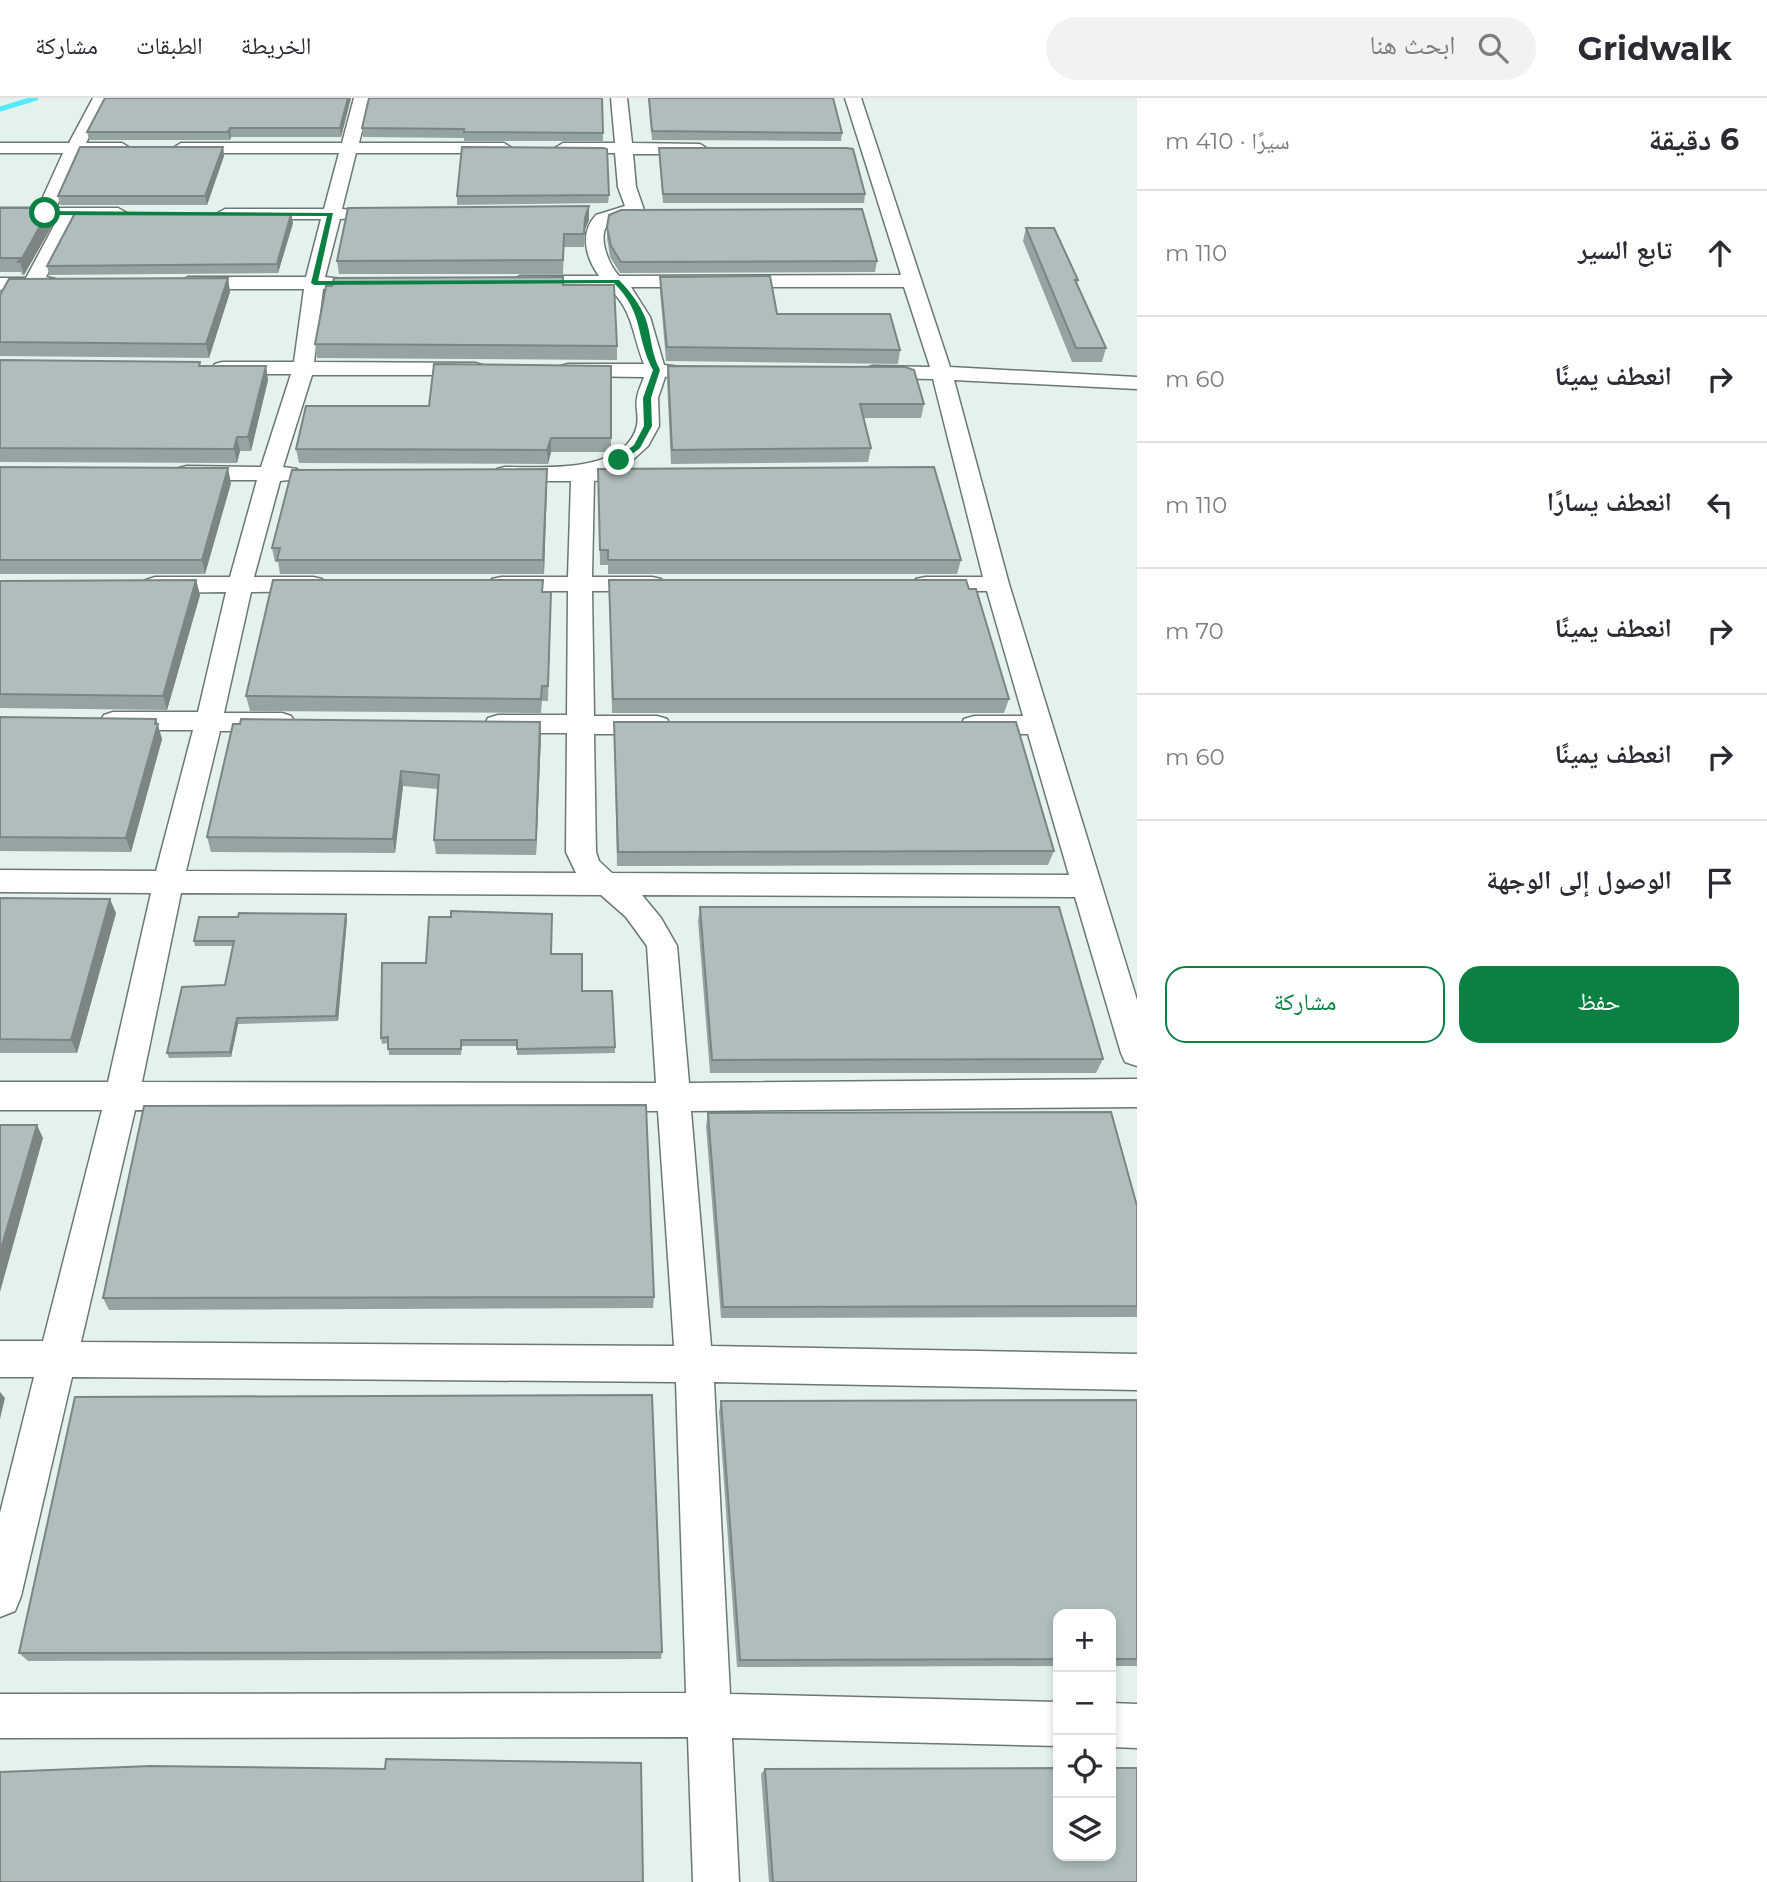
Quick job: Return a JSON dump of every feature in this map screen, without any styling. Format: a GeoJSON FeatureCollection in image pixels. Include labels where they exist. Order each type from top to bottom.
{"type":"FeatureCollection","features":[{"type":"Feature","properties":{"kind":"street"},"geometry":{"type":"LineString","coordinates":[[45,213],[74,148],[101,98]]}},
{"type":"Feature","properties":{"kind":"street"},"geometry":{"type":"LineString","coordinates":[[0,1596],[122,1096],[169,881],[240,585],[270,474],[303,369],[314,283],[362,98]]}},
{"type":"Feature","properties":{"kind":"street"},"geometry":{"type":"LineString","coordinates":[[620,98],[627,187],[636,210]]}},
{"type":"Feature","properties":{"kind":"street"},"geometry":{"type":"LineString","coordinates":[[853,98],[863,149],[882,212],[911,281],[942,373],[997,583],[1137,1053]]}},
{"type":"Feature","properties":{"kind":"street"},"geometry":{"type":"LineString","coordinates":[[0,148],[142,148]]}},
{"type":"Feature","properties":{"kind":"street"},"geometry":{"type":"LineString","coordinates":[[170,148],[720,149]]}},
{"type":"Feature","properties":{"kind":"street"},"geometry":{"type":"LineString","coordinates":[[584,211],[636,210]]}},
{"type":"Feature","properties":{"kind":"street"},"geometry":{"type":"LineString","coordinates":[[583,474],[619,460],[637,446],[648,426],[647,398],[657,370],[648,354],[642,317],[627,292],[600,265],[596,229],[606,217],[636,210]]}},
{"type":"Feature","properties":{"kind":"street"},"geometry":{"type":"LineString","coordinates":[[0,213],[139,214]]}},
{"type":"Feature","properties":{"kind":"street"},"geometry":{"type":"LineString","coordinates":[[33,283],[70,213]]}},
{"type":"Feature","properties":{"kind":"street"},"geometry":{"type":"LineString","coordinates":[[207,214],[370,214]]}},
{"type":"Feature","properties":{"kind":"street"},"geometry":{"type":"LineString","coordinates":[[506,282],[911,281]]}},
{"type":"Feature","properties":{"kind":"street"},"geometry":{"type":"LineString","coordinates":[[0,284],[74,283]]}},
{"type":"Feature","properties":{"kind":"street"},"geometry":{"type":"LineString","coordinates":[[167,283],[355,283]]}},
{"type":"Feature","properties":{"kind":"street"},"geometry":{"type":"LineString","coordinates":[[207,367],[494,370]]}},
{"type":"Feature","properties":{"kind":"street"},"geometry":{"type":"LineString","coordinates":[[548,370],[697,371]]}},
{"type":"Feature","properties":{"kind":"street"},"geometry":{"type":"LineString","coordinates":[[847,372],[942,373],[1137,383]]}},
{"type":"Feature","properties":{"kind":"street"},"geometry":{"type":"LineString","coordinates":[[938,471],[966,471]]}},
{"type":"Feature","properties":{"kind":"street"},"geometry":{"type":"LineString","coordinates":[[162,473],[311,474]]}},
{"type":"Feature","properties":{"kind":"street"},"geometry":{"type":"LineString","coordinates":[[488,474],[638,474]]}},
{"type":"Feature","properties":{"kind":"street"},"geometry":{"type":"LineString","coordinates":[[583,474],[579,583],[581,852],[584,866],[603,883],[624,895],[647,920],[662,946],[694,1364],[716,1882]]}},
{"type":"Feature","properties":{"kind":"street"},"geometry":{"type":"LineString","coordinates":[[471,584],[677,583]]}},
{"type":"Feature","properties":{"kind":"street"},"geometry":{"type":"LineString","coordinates":[[899,583],[997,583]]}},
{"type":"Feature","properties":{"kind":"street"},"geometry":{"type":"LineString","coordinates":[[133,585],[335,584]]}},
{"type":"Feature","properties":{"kind":"street"},"geometry":{"type":"LineString","coordinates":[[83,721],[305,723]]}},
{"type":"Feature","properties":{"kind":"street"},"geometry":{"type":"LineString","coordinates":[[470,724],[677,725]]}},
{"type":"Feature","properties":{"kind":"street"},"geometry":{"type":"LineString","coordinates":[[942,725],[1040,725]]}},
{"type":"Feature","properties":{"kind":"street"},"geometry":{"type":"LineString","coordinates":[[0,881],[1087,886]]}},
{"type":"Feature","properties":{"kind":"street"},"geometry":{"type":"LineString","coordinates":[[0,1096],[673,1097],[1137,1093]]}},
{"type":"Feature","properties":{"kind":"street"},"geometry":{"type":"LineString","coordinates":[[0,1359],[694,1364],[1137,1372]]}},
{"type":"Feature","properties":{"kind":"street"},"geometry":{"type":"LineString","coordinates":[[0,1716],[708,1714],[1053,1724]]}},
{"type":"Feature","properties":{"kind":"street"},"geometry":{"type":"LineString","coordinates":[[1116,1725],[1137,1726]]}},
{"type":"Feature","properties":{"kind":"building"},"geometry":{"type":"Polygon","coordinates":[[[105,98],[348,98],[340,128],[230,128],[228,132],[87,132],[105,98]]]}},
{"type":"Feature","properties":{"kind":"building"},"geometry":{"type":"Polygon","coordinates":[[[369,98],[602,98],[603,133],[362,128],[369,98]]]}},
{"type":"Feature","properties":{"kind":"building"},"geometry":{"type":"Polygon","coordinates":[[[649,98],[833,98],[842,133],[652,131],[649,98]]]}},
{"type":"Feature","properties":{"kind":"building"},"geometry":{"type":"Polygon","coordinates":[[[80,147],[223,147],[205,196],[58,196],[80,147]]]}},
{"type":"Feature","properties":{"kind":"building"},"geometry":{"type":"Polygon","coordinates":[[[462,147],[607,149],[609,195],[457,196],[462,147]]]}},
{"type":"Feature","properties":{"kind":"building"},"geometry":{"type":"Polygon","coordinates":[[[659,148],[853,149],[865,194],[663,194],[659,148]]]}},
{"type":"Feature","properties":{"kind":"building"},"geometry":{"type":"Polygon","coordinates":[[[589,206],[584,234],[564,234],[563,260],[337,261],[348,208],[589,206]]]}},
{"type":"Feature","properties":{"kind":"building"},"geometry":{"type":"Polygon","coordinates":[[[0,208],[50,208],[20,262],[20,258],[0,258],[0,208]]]}},
{"type":"Feature","properties":{"kind":"building"},"geometry":{"type":"Polygon","coordinates":[[[862,209],[877,261],[621,262],[611,246],[607,227],[609,215],[621,210],[862,209]]]}},
{"type":"Feature","properties":{"kind":"building"},"geometry":{"type":"Polygon","coordinates":[[[75,213],[291,214],[277,264],[47,266],[75,213]]]}},
{"type":"Feature","properties":{"kind":"building"},"geometry":{"type":"Polygon","coordinates":[[[1026,228],[1054,228],[1106,348],[1076,348],[1026,228]]]}},
{"type":"Feature","properties":{"kind":"building"},"geometry":{"type":"Polygon","coordinates":[[[770,276],[777,314],[890,314],[900,350],[667,347],[660,277],[770,276]]]}},
{"type":"Feature","properties":{"kind":"building"},"geometry":{"type":"Polygon","coordinates":[[[563,277],[563,285],[614,285],[617,346],[315,344],[326,286],[332,286],[334,278],[563,277]]]}},
{"type":"Feature","properties":{"kind":"building"},"geometry":{"type":"Polygon","coordinates":[[[228,278],[206,344],[0,342],[0,295],[9,279],[228,278]]]}},
{"type":"Feature","properties":{"kind":"building"},"geometry":{"type":"Polygon","coordinates":[[[0,360],[200,362],[199,366],[266,366],[248,437],[237,437],[234,449],[0,448],[0,360]]]}},
{"type":"Feature","properties":{"kind":"building"},"geometry":{"type":"Polygon","coordinates":[[[434,364],[611,366],[611,438],[551,438],[547,450],[296,449],[306,406],[429,406],[434,364]]]}},
{"type":"Feature","properties":{"kind":"building"},"geometry":{"type":"Polygon","coordinates":[[[668,366],[905,367],[914,370],[924,404],[860,404],[871,448],[672,450],[668,366]]]}},
{"type":"Feature","properties":{"kind":"building"},"geometry":{"type":"Polygon","coordinates":[[[0,467],[228,468],[202,560],[0,560],[0,467]]]}},
{"type":"Feature","properties":{"kind":"building"},"geometry":{"type":"Polygon","coordinates":[[[934,467],[961,560],[608,560],[608,550],[600,550],[598,469],[934,467]]]}},
{"type":"Feature","properties":{"kind":"building"},"geometry":{"type":"Polygon","coordinates":[[[547,469],[543,560],[277,560],[280,548],[272,548],[292,470],[547,469]]]}},
{"type":"Feature","properties":{"kind":"building"},"geometry":{"type":"Polygon","coordinates":[[[196,580],[163,696],[0,694],[0,581],[196,580]]]}},
{"type":"Feature","properties":{"kind":"building"},"geometry":{"type":"Polygon","coordinates":[[[273,580],[543,580],[542,592],[551,592],[548,686],[542,686],[541,699],[246,696],[273,580]]]}},
{"type":"Feature","properties":{"kind":"building"},"geometry":{"type":"Polygon","coordinates":[[[609,580],[966,580],[969,589],[976,589],[1009,699],[613,699],[609,580]]]}},
{"type":"Feature","properties":{"kind":"building"},"geometry":{"type":"Polygon","coordinates":[[[0,717],[156,719],[155,724],[158,724],[126,838],[0,837],[0,717]]]}},
{"type":"Feature","properties":{"kind":"building"},"geometry":{"type":"Polygon","coordinates":[[[241,719],[540,722],[536,840],[434,840],[439,775],[401,771],[393,839],[207,837],[233,724],[240,724],[241,719]]]}},
{"type":"Feature","properties":{"kind":"building"},"geometry":{"type":"Polygon","coordinates":[[[614,722],[1016,722],[1054,851],[618,852],[614,722]]]}},
{"type":"Feature","properties":{"kind":"building"},"geometry":{"type":"Polygon","coordinates":[[[0,898],[110,899],[71,1040],[0,1039],[0,898]]]}},
{"type":"Feature","properties":{"kind":"building"},"geometry":{"type":"Polygon","coordinates":[[[700,907],[1059,907],[1103,1059],[712,1060],[700,907]]]}},
{"type":"Feature","properties":{"kind":"building"},"geometry":{"type":"Polygon","coordinates":[[[451,911],[552,914],[551,954],[582,954],[582,991],[612,991],[615,1047],[517,1049],[517,1040],[461,1040],[461,1049],[388,1049],[388,1037],[381,1038],[382,963],[426,963],[429,917],[451,917],[451,911]]]}},
{"type":"Feature","properties":{"kind":"building"},"geometry":{"type":"Polygon","coordinates":[[[239,913],[346,914],[336,1016],[237,1018],[230,1052],[167,1053],[182,987],[225,985],[234,941],[194,941],[199,917],[238,917],[239,913]]]}},
{"type":"Feature","properties":{"kind":"building"},"geometry":{"type":"Polygon","coordinates":[[[646,1105],[654,1297],[103,1298],[144,1106],[646,1105]]]}},
{"type":"Feature","properties":{"kind":"building"},"geometry":{"type":"Polygon","coordinates":[[[1111,1112],[1137,1206],[1137,1306],[723,1307],[708,1113],[1111,1112]]]}},
{"type":"Feature","properties":{"kind":"building"},"geometry":{"type":"Polygon","coordinates":[[[0,1125],[37,1125],[0,1252],[0,1125]]]}},
{"type":"Feature","properties":{"kind":"building"},"geometry":{"type":"Polygon","coordinates":[[[652,1395],[662,1652],[19,1653],[75,1397],[652,1395]]]}},
{"type":"Feature","properties":{"kind":"building"},"geometry":{"type":"Polygon","coordinates":[[[1137,1400],[1137,1659],[1116,1659],[1116,1609],[1053,1609],[1053,1659],[740,1660],[721,1401],[1137,1400]]]}},
{"type":"Feature","properties":{"kind":"building"},"geometry":{"type":"Polygon","coordinates":[[[386,1759],[641,1763],[643,1882],[0,1882],[0,1772],[150,1766],[385,1769],[386,1759]]]}},
{"type":"Feature","properties":{"kind":"building"},"geometry":{"type":"Polygon","coordinates":[[[1053,1768],[1053,1861],[1116,1861],[1116,1768],[1137,1768],[1137,1882],[773,1882],[765,1769],[1053,1768]]]}},
{"type":"Feature","properties":{"kind":"waterway"},"geometry":{"type":"LineString","coordinates":[[0,109],[36,98]]}},
{"type":"Feature","properties":{"kind":"route"},"geometry":{"type":"LineString","coordinates":[[45,213],[330,214],[314,283],[616,281],[627,292],[642,317],[648,354],[657,370],[647,398],[648,426],[637,446],[619,460]]}}]}
